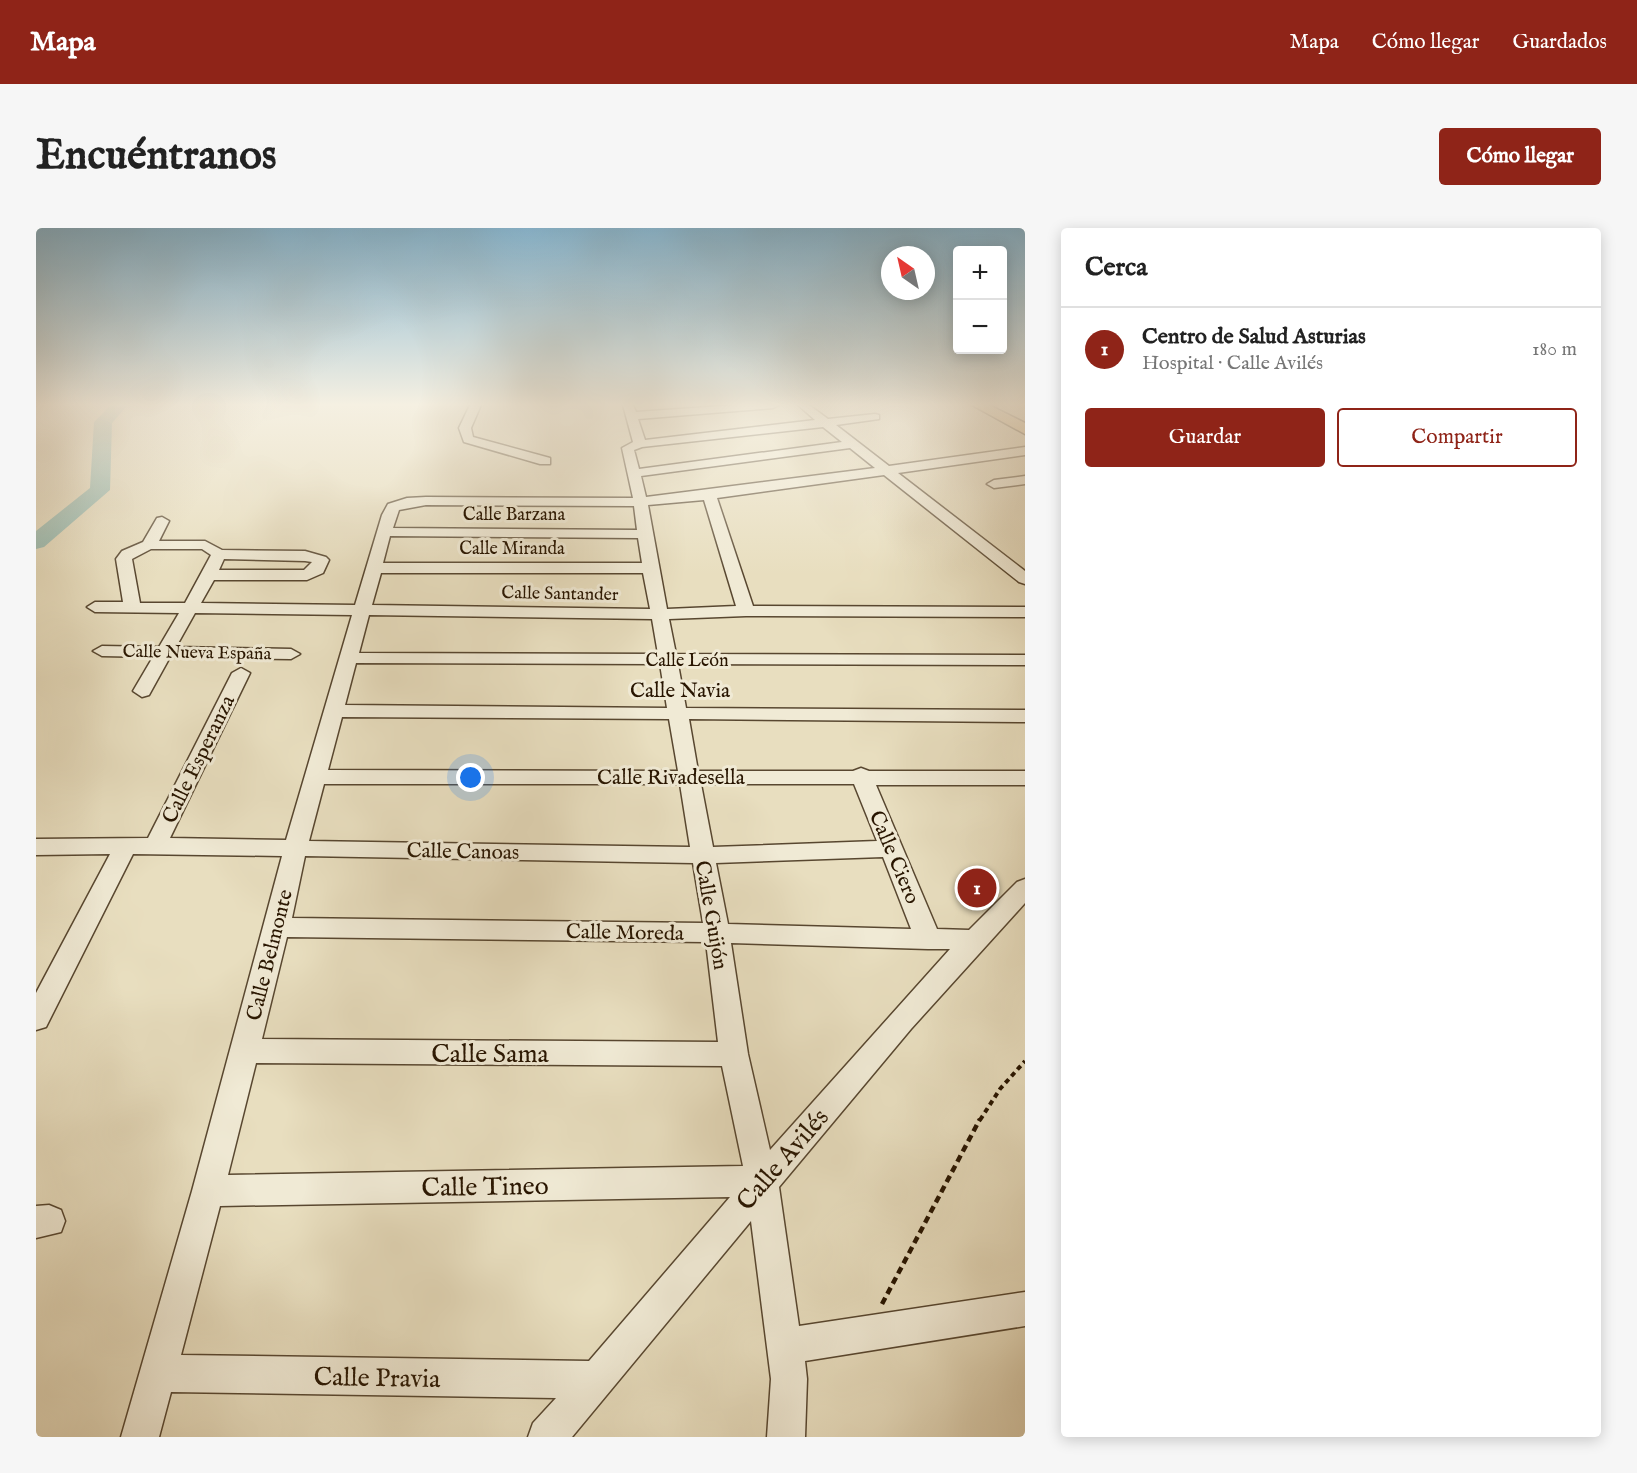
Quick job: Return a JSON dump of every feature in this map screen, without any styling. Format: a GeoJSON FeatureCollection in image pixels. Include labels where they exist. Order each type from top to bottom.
{"type":"FeatureCollection","features":[{"type":"Feature","properties":{"kind":"street","name":"Calle Guijón"},"geometry":{"type":"LineString","coordinates":[[632,461],[640,502],[648,568],[660,614],[687,777],[717,933],[734,1054],[762,1181],[789,1379],[782,1431]]}},
{"type":"Feature","properties":{"kind":"street"},"geometry":{"type":"LineString","coordinates":[[635,473],[722,461]]}},
{"type":"Feature","properties":{"kind":"street"},"geometry":{"type":"LineString","coordinates":[[875,461],[1025,579]]}},
{"type":"Feature","properties":{"kind":"street"},"geometry":{"type":"LineString","coordinates":[[640,502],[709,495],[943,461]]}},
{"type":"Feature","properties":{"kind":"street"},"geometry":{"type":"LineString","coordinates":[[994,484],[1025,480]]}},
{"type":"Feature","properties":{"kind":"street"},"geometry":{"type":"LineString","coordinates":[[709,495],[746,611]]}},
{"type":"Feature","properties":{"kind":"street","name":"Calle Belmonte"},"geometry":{"type":"LineString","coordinates":[[140,1437],[278,927],[295,849],[389,514],[396,505],[426,501],[640,502]]}},
{"type":"Feature","properties":{"kind":"street"},"geometry":{"type":"LineString","coordinates":[[149,545],[162,522]]}},
{"type":"Feature","properties":{"kind":"street","name":"Calle Barzana"},"geometry":{"type":"LineString","coordinates":[[385,532],[643,534]]}},
{"type":"Feature","properties":{"kind":"street"},"geometry":{"type":"LineString","coordinates":[[132,606],[124,559],[135,550],[149,545],[195,544],[209,546],[219,554],[292,555],[321,560],[316,570],[307,575],[209,575]]}},
{"type":"Feature","properties":{"kind":"street"},"geometry":{"type":"LineString","coordinates":[[142,692],[219,554]]}},
{"type":"Feature","properties":{"kind":"street","name":"Calle Miranda"},"geometry":{"type":"LineString","coordinates":[[375,568],[648,568]]}},
{"type":"Feature","properties":{"kind":"street","name":"Calle Santander"},"geometry":{"type":"LineString","coordinates":[[95,607],[660,614],[746,611],[1025,612]]}},
{"type":"Feature","properties":{"kind":"street","name":"Calle Nueva España"},"geometry":{"type":"LineString","coordinates":[[102,651],[291,654]]}},
{"type":"Feature","properties":{"kind":"street","name":"Calle León"},"geometry":{"type":"LineString","coordinates":[[350,658],[1025,660]]}},
{"type":"Feature","properties":{"kind":"street","name":"Calle Esperanza"},"geometry":{"type":"LineString","coordinates":[[155,846],[241,673]]}},
{"type":"Feature","properties":{"kind":"street","name":"Calle Navia"},"geometry":{"type":"LineString","coordinates":[[335,711],[1025,716]]}},
{"type":"Feature","properties":{"kind":"street","name":"Calle Ciero"},"geometry":{"type":"LineString","coordinates":[[861,776],[928,939]]}},
{"type":"Feature","properties":{"kind":"street","name":"Calle Rivadesella"},"geometry":{"type":"LineString","coordinates":[[317,777],[1025,778]]}},
{"type":"Feature","properties":{"kind":"street","name":"Calle Canoas"},"geometry":{"type":"LineString","coordinates":[[36,847],[155,846],[702,855],[890,849]]}},
{"type":"Feature","properties":{"kind":"street"},"geometry":{"type":"LineString","coordinates":[[36,1019],[125,847]]}},
{"type":"Feature","properties":{"kind":"street","name":"Calle Avilés"},"geometry":{"type":"LineString","coordinates":[[547,1437],[762,1181],[973,940],[1025,888]]}},
{"type":"Feature","properties":{"kind":"street","name":"Calle Moreda"},"geometry":{"type":"LineString","coordinates":[[278,927],[717,933],[973,940]]}},
{"type":"Feature","properties":{"kind":"street","name":"Calle Sama"},"geometry":{"type":"LineString","coordinates":[[245,1051],[734,1054]]}},
{"type":"Feature","properties":{"kind":"street","name":"Calle Tineo"},"geometry":{"type":"LineString","coordinates":[[208,1191],[762,1181]]}},
{"type":"Feature","properties":{"kind":"street"},"geometry":{"type":"LineString","coordinates":[[786,1346],[868,1330],[948,1322],[1025,1309]]}},
{"type":"Feature","properties":{"kind":"street","name":"Calle Pravia"},"geometry":{"type":"LineString","coordinates":[[159,1373],[596,1380]]}},
{"type":"Feature","properties":{"kind":"path"},"geometry":{"type":"LineString","coordinates":[[868,1330],[982,1116],[1000,1089],[1025,1061]]}},
{"type":"Feature","properties":{"kind":"waterway"},"geometry":{"type":"LineString","coordinates":[[36,542],[100,490],[101,461]]}},
{"type":"Feature","properties":{"kind":"place","name":"Centro de Salud Asturias"},"geometry":{"type":"Point","coordinates":[977,888]}}]}
